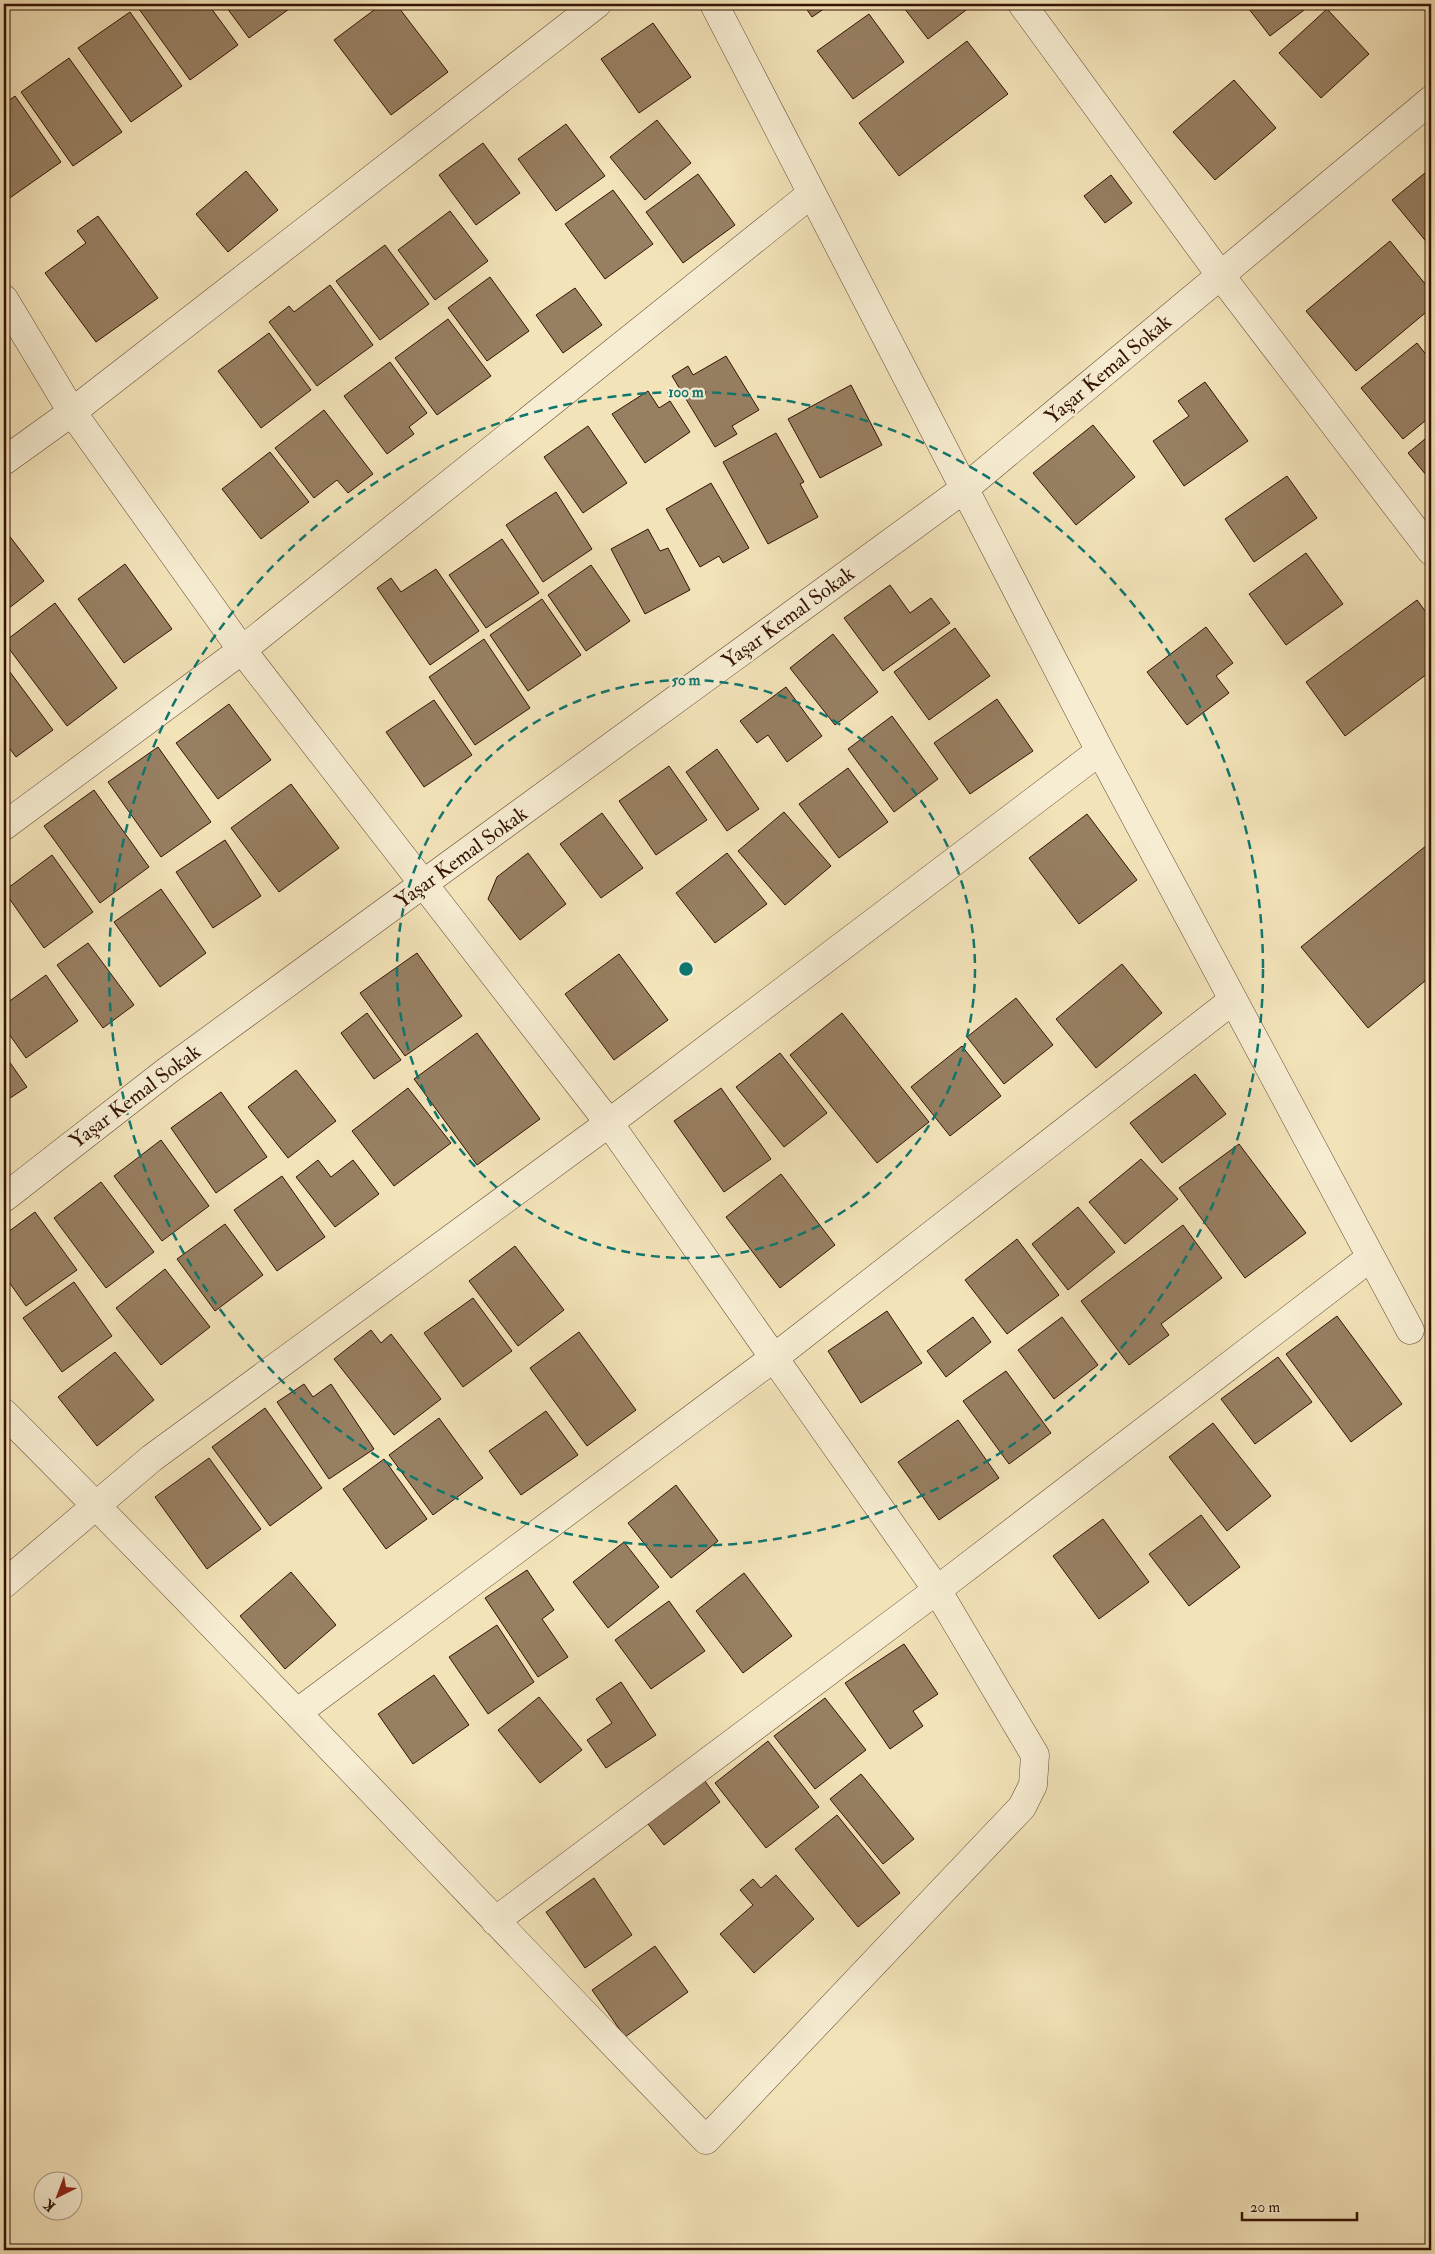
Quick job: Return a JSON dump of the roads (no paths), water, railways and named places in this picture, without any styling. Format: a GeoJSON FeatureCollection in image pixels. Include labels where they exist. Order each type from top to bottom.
{"type":"FeatureCollection","features":[{"type":"Feature","properties":{"kind":"street"},"geometry":{"type":"LineString","coordinates":[[4,461],[72,412],[597,4]]}},
{"type":"Feature","properties":{"kind":"street"},"geometry":{"type":"LineString","coordinates":[[714,4],[1100,751],[1410,1330]]}},
{"type":"Feature","properties":{"kind":"street"},"geometry":{"type":"LineString","coordinates":[[1022,4],[1221,276],[1431,551]]}},
{"type":"Feature","properties":{"kind":"street","name":"Yaşar Kemal Sokak"},"geometry":{"type":"LineString","coordinates":[[4,1198],[167,1071],[964,489],[1431,100]]}},
{"type":"Feature","properties":{"kind":"street"},"geometry":{"type":"LineString","coordinates":[[4,826],[242,650],[811,194]]}},
{"type":"Feature","properties":{"kind":"street"},"geometry":{"type":"LineString","coordinates":[[4,298],[72,412],[242,650],[609,1123],[937,1590],[1035,1755],[1036,1770],[1029,1796],[1022,1807],[706,2140],[494,1921],[298,1712],[4,1413]]}},
{"type":"Feature","properties":{"kind":"street"},"geometry":{"type":"LineString","coordinates":[[4,1584],[152,1458],[609,1123],[1100,751]]}},
{"type":"Feature","properties":{"kind":"street"},"geometry":{"type":"LineString","coordinates":[[298,1712],[775,1357],[1233,1000]]}},
{"type":"Feature","properties":{"kind":"street"},"geometry":{"type":"LineString","coordinates":[[494,1921],[937,1590],[1371,1257]]}}]}
